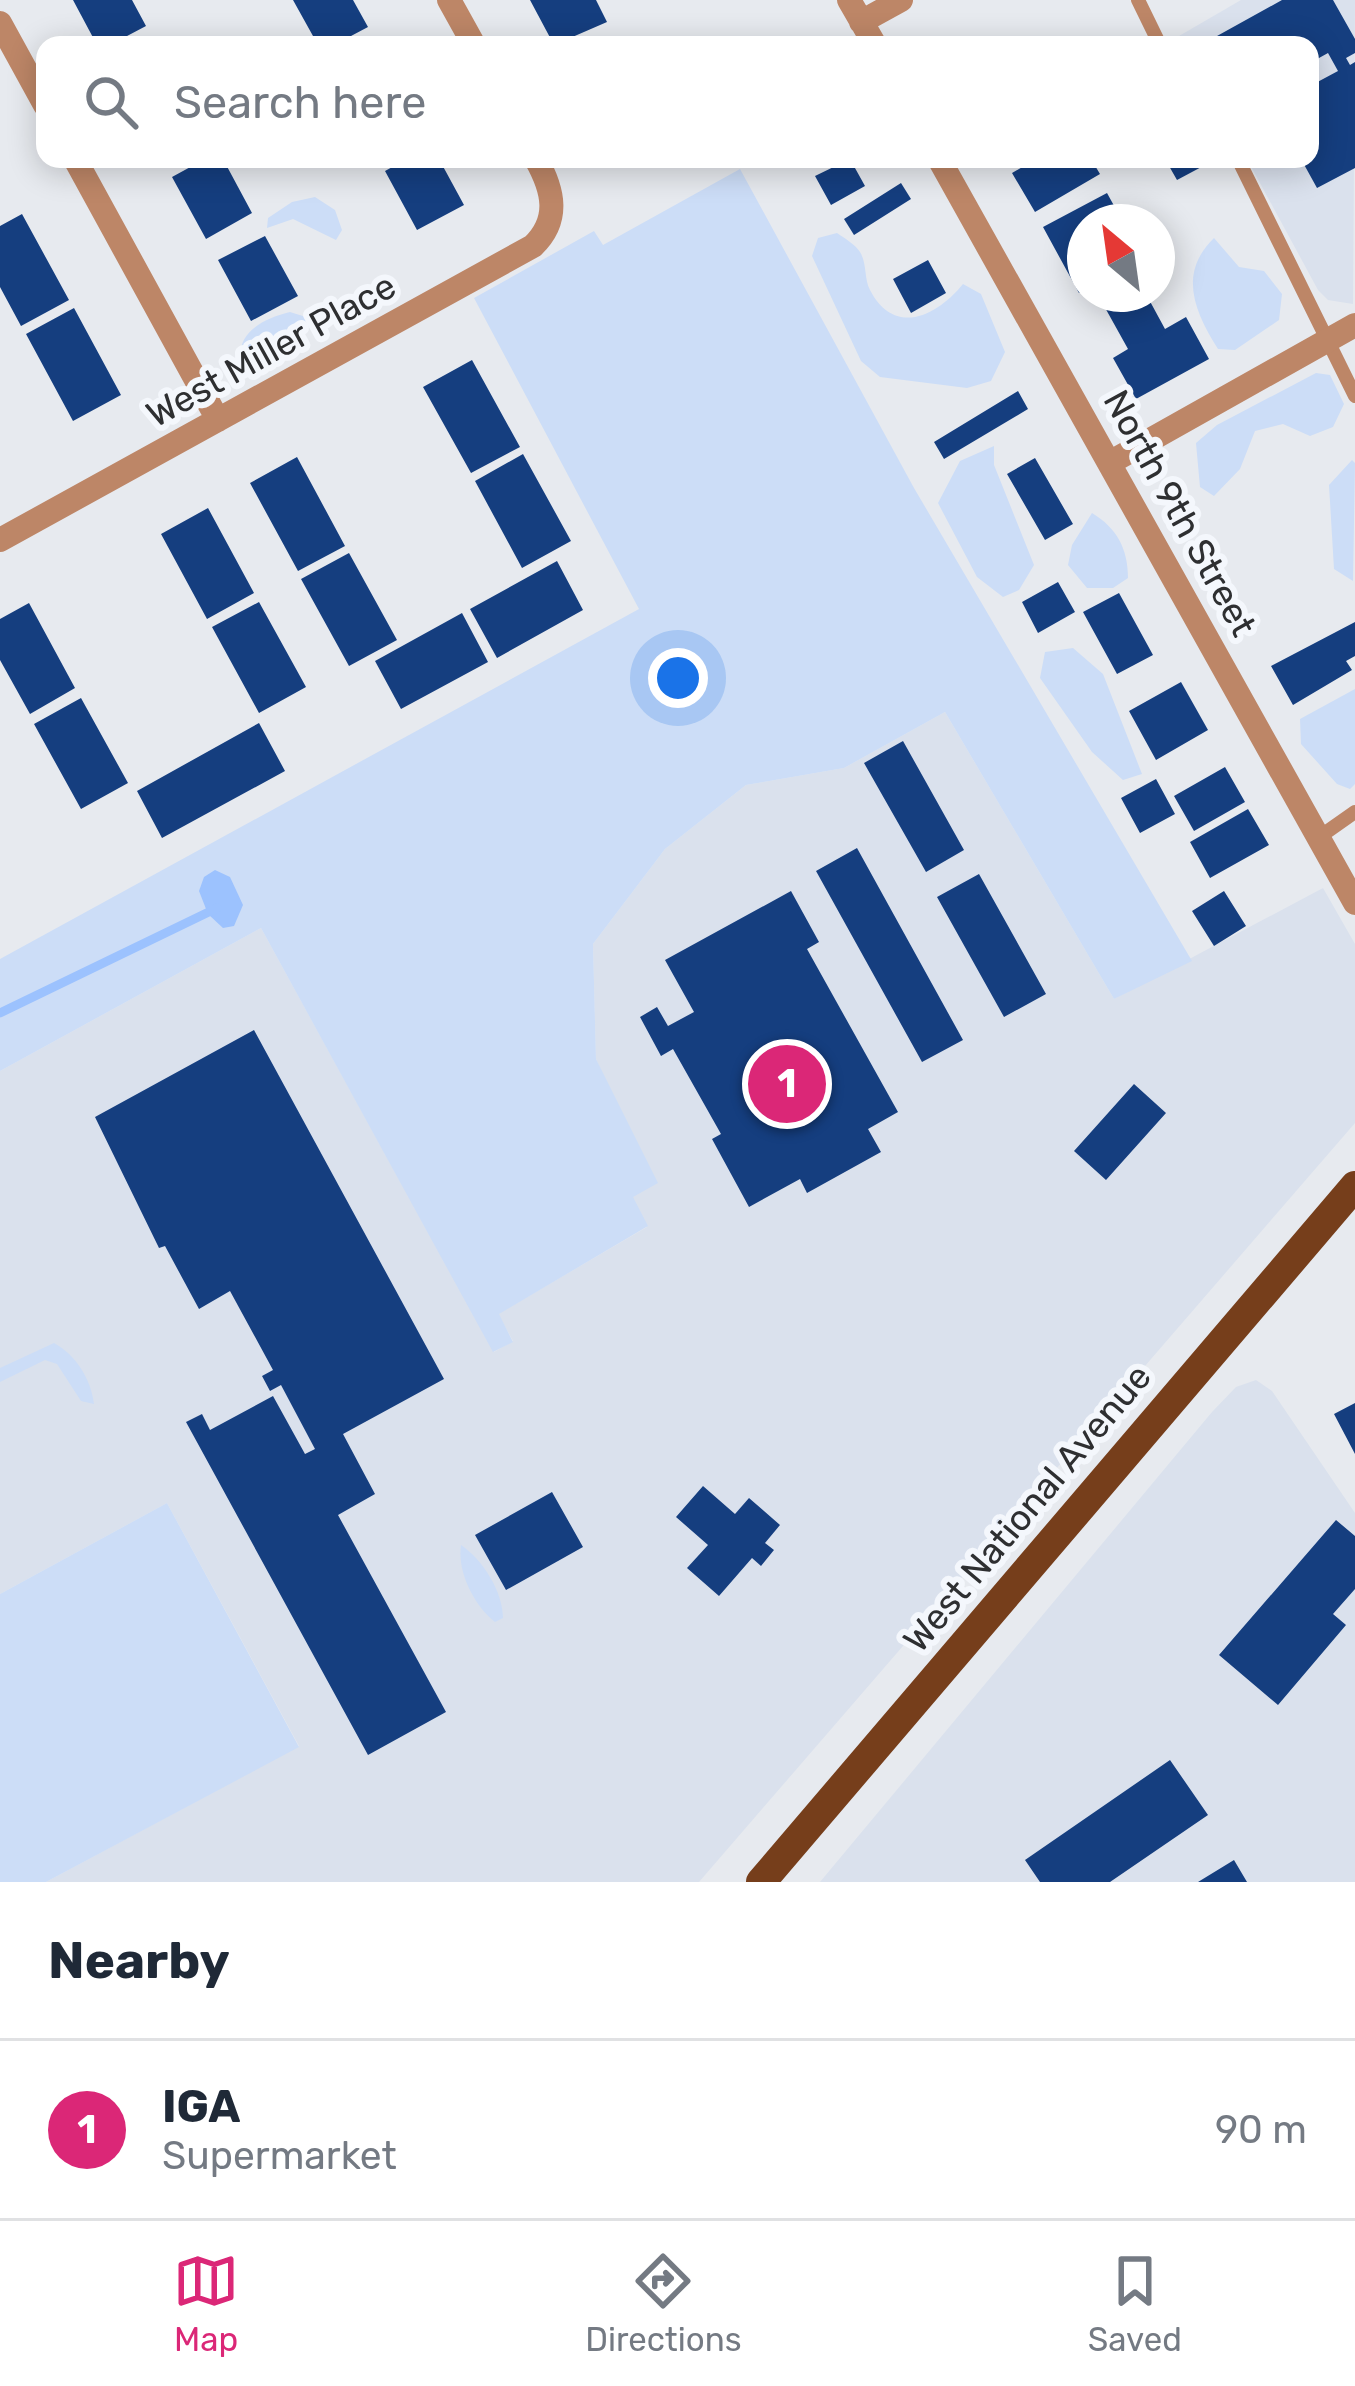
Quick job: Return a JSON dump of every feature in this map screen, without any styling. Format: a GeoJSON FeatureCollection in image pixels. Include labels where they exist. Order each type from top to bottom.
{"type":"FeatureCollection","features":[{"type":"Feature","properties":{"kind":"main road","name":"West National Avenue"},"geometry":{"type":"LineString","coordinates":[[761,1882],[1355,1186]]}},
{"type":"Feature","properties":{"kind":"street"},"geometry":{"type":"LineString","coordinates":[[449,0],[469,36]]}},
{"type":"Feature","properties":{"kind":"street"},"geometry":{"type":"LineString","coordinates":[[855,11],[901,0]]}},
{"type":"Feature","properties":{"kind":"street"},"geometry":{"type":"LineString","coordinates":[[0,23],[36,89]]}},
{"type":"Feature","properties":{"kind":"street"},"geometry":{"type":"LineString","coordinates":[[80,168],[218,420]]}},
{"type":"Feature","properties":{"kind":"street","name":"West Miller Place"},"geometry":{"type":"LineString","coordinates":[[0,539],[533,246],[550,229],[553,204],[539,168]]}},
{"type":"Feature","properties":{"kind":"street","name":"North 9th Street"},"geometry":{"type":"LineString","coordinates":[[944,168],[1355,903]]}},
{"type":"Feature","properties":{"kind":"street"},"geometry":{"type":"LineString","coordinates":[[1111,462],[1355,326]]}},
{"type":"Feature","properties":{"kind":"lane"},"geometry":{"type":"LineString","coordinates":[[1138,0],[1156,36]]}},
{"type":"Feature","properties":{"kind":"lane"},"geometry":{"type":"LineString","coordinates":[[1243,168],[1355,396]]}},
{"type":"Feature","properties":{"kind":"lane"},"geometry":{"type":"LineString","coordinates":[[1318,838],[1355,812]]}},
{"type":"Feature","properties":{"kind":"shaded area"},"geometry":{"type":"Polygon","coordinates":[[[1241,0],[1355,0],[1353,304],[1328,300],[1318,290],[1252,168],[1319,168],[1319,36],[1179,36],[1241,0]]]}},
{"type":"Feature","properties":{"kind":"shaded area"},"geometry":{"type":"Polygon","coordinates":[[[740,169],[914,488],[1192,961],[1114,999],[945,712],[844,768],[746,785],[665,849],[593,944],[596,1059],[658,1183],[633,1197],[648,1226],[499,1314],[513,1342],[493,1352],[261,928],[0,1071],[0,959],[639,609],[474,298],[594,231],[603,245],[740,169]]]}},
{"type":"Feature","properties":{"kind":"shaded area"},"geometry":{"type":"Polygon","coordinates":[[[315,197],[335,210],[342,230],[336,240],[293,219],[267,228],[268,218],[292,202],[315,197]]]}},
{"type":"Feature","properties":{"kind":"shaded area"},"geometry":{"type":"Polygon","coordinates":[[[837,233],[860,252],[870,290],[892,314],[916,317],[929,312],[963,284],[981,294],[1005,352],[991,381],[967,388],[880,377],[861,361],[812,256],[818,238],[837,233]]]}},
{"type":"Feature","properties":{"kind":"shaded area"},"geometry":{"type":"Polygon","coordinates":[[[1214,238],[1239,267],[1264,271],[1282,294],[1279,320],[1235,350],[1218,349],[1202,321],[1194,292],[1196,265],[1214,238]]]}},
{"type":"Feature","properties":{"kind":"shaded area"},"geometry":{"type":"Polygon","coordinates":[[[290,312],[306,317],[304,337],[265,358],[240,358],[249,333],[290,312]]]}},
{"type":"Feature","properties":{"kind":"shaded area"},"geometry":{"type":"Polygon","coordinates":[[[1316,373],[1330,375],[1344,404],[1333,427],[1310,436],[1283,424],[1255,431],[1240,469],[1214,496],[1200,487],[1196,443],[1217,425],[1316,373]]]}},
{"type":"Feature","properties":{"kind":"shaded area"},"geometry":{"type":"Polygon","coordinates":[[[994,446],[994,465],[1034,565],[1019,590],[1003,597],[977,577],[938,503],[960,461],[994,446]]]}},
{"type":"Feature","properties":{"kind":"shaded area"},"geometry":{"type":"Polygon","coordinates":[[[1352,460],[1353,581],[1334,569],[1329,485],[1352,460]]]}},
{"type":"Feature","properties":{"kind":"shaded area"},"geometry":{"type":"Polygon","coordinates":[[[1092,513],[1114,533],[1126,558],[1128,578],[1113,588],[1087,588],[1068,565],[1072,545],[1092,513]]]}},
{"type":"Feature","properties":{"kind":"shaded area"},"geometry":{"type":"Polygon","coordinates":[[[1073,648],[1103,674],[1142,774],[1123,780],[1092,752],[1040,678],[1045,652],[1073,648]]]}},
{"type":"Feature","properties":{"kind":"shaded area"},"geometry":{"type":"Polygon","coordinates":[[[1355,689],[1355,784],[1350,789],[1337,784],[1301,744],[1300,719],[1355,689]]]}},
{"type":"Feature","properties":{"kind":"shaded area"},"geometry":{"type":"Polygon","coordinates":[[[945,712],[1114,999],[1323,888],[1355,944],[1355,1123],[699,1882],[46,1882],[299,1746],[167,1503],[0,1594],[0,1071],[261,928],[494,1352],[513,1341],[498,1314],[647,1227],[632,1197],[618,1110],[596,1059],[593,944],[665,849],[746,785],[844,768],[945,712]]]}},
{"type":"Feature","properties":{"kind":"shaded area"},"geometry":{"type":"Polygon","coordinates":[[[54,1343],[81,1369],[94,1404],[81,1401],[57,1364],[45,1360],[0,1382],[0,1368],[54,1343]]]}},
{"type":"Feature","properties":{"kind":"shaded area"},"geometry":{"type":"Polygon","coordinates":[[[1256,1380],[1272,1391],[1355,1513],[1355,1882],[820,1882],[1212,1412],[1236,1387],[1256,1380]]]}},
{"type":"Feature","properties":{"kind":"shaded area"},"geometry":{"type":"Polygon","coordinates":[[[167,1503],[299,1747],[46,1882],[0,1882],[0,1594],[167,1503]]]}},
{"type":"Feature","properties":{"kind":"shaded area"},"geometry":{"type":"Polygon","coordinates":[[[461,1545],[490,1577],[503,1618],[495,1622],[474,1597],[464,1577],[461,1545]]]}},
{"type":"Feature","properties":{"kind":"water"},"geometry":{"type":"Polygon","coordinates":[[[215,870],[230,877],[243,905],[234,926],[223,928],[208,914],[199,891],[204,877],[215,870]]]}},
{"type":"Feature","properties":{"kind":"building"},"geometry":{"type":"Polygon","coordinates":[[[73,0],[132,0],[146,26],[127,36],[92,36],[73,0]]]}},
{"type":"Feature","properties":{"kind":"building"},"geometry":{"type":"Polygon","coordinates":[[[293,0],[353,0],[368,27],[351,36],[313,36],[293,0]]]}},
{"type":"Feature","properties":{"kind":"building"},"geometry":{"type":"Polygon","coordinates":[[[530,0],[596,0],[607,22],[575,36],[549,36],[530,0]]]}},
{"type":"Feature","properties":{"kind":"building"},"geometry":{"type":"Polygon","coordinates":[[[1282,0],[1333,0],[1355,39],[1355,53],[1346,58],[1350,65],[1355,62],[1355,168],[1317,188],[1306,168],[1319,168],[1319,81],[1338,71],[1328,53],[1319,58],[1319,36],[1217,36],[1282,0]]]}},
{"type":"Feature","properties":{"kind":"building"},"geometry":{"type":"Polygon","coordinates":[[[188,168],[228,168],[252,213],[206,239],[172,177],[188,168]]]}},
{"type":"Feature","properties":{"kind":"building"},"geometry":{"type":"Polygon","coordinates":[[[444,168],[464,205],[417,230],[385,171],[444,168]]]}},
{"type":"Feature","properties":{"kind":"building"},"geometry":{"type":"Polygon","coordinates":[[[831,168],[855,168],[865,186],[831,205],[815,176],[831,168]]]}},
{"type":"Feature","properties":{"kind":"building"},"geometry":{"type":"Polygon","coordinates":[[[1021,168],[1096,168],[1100,174],[1035,212],[1012,173],[1021,168]]]}},
{"type":"Feature","properties":{"kind":"building"},"geometry":{"type":"Polygon","coordinates":[[[1170,168],[1200,168],[1177,180],[1170,168]]]}},
{"type":"Feature","properties":{"kind":"building"},"geometry":{"type":"Polygon","coordinates":[[[901,183],[911,199],[854,235],[844,219],[901,183]]]}},
{"type":"Feature","properties":{"kind":"building"},"geometry":{"type":"Polygon","coordinates":[[[1107,193],[1113,204],[1086,204],[1107,193]]]}},
{"type":"Feature","properties":{"kind":"building"},"geometry":{"type":"Polygon","coordinates":[[[22,214],[69,300],[21,326],[0,287],[0,226],[22,214]]]}},
{"type":"Feature","properties":{"kind":"building"},"geometry":{"type":"Polygon","coordinates":[[[1067,214],[1067,271],[1043,227],[1067,214]]]}},
{"type":"Feature","properties":{"kind":"building"},"geometry":{"type":"Polygon","coordinates":[[[265,236],[298,296],[251,321],[218,260],[265,236]]]}},
{"type":"Feature","properties":{"kind":"building"},"geometry":{"type":"Polygon","coordinates":[[[928,260],[946,293],[911,313],[893,279],[928,260]]]}},
{"type":"Feature","properties":{"kind":"building"},"geometry":{"type":"Polygon","coordinates":[[[74,308],[121,395],[73,421],[26,334],[74,308]]]}},
{"type":"Feature","properties":{"kind":"building"},"geometry":{"type":"Polygon","coordinates":[[[1107,312],[1156,312],[1165,329],[1186,317],[1209,359],[1136,399],[1113,358],[1128,349],[1107,312]]]}},
{"type":"Feature","properties":{"kind":"building"},"geometry":{"type":"Polygon","coordinates":[[[472,360],[520,447],[471,473],[423,387],[472,360]]]}},
{"type":"Feature","properties":{"kind":"building"},"geometry":{"type":"Polygon","coordinates":[[[1018,391],[1028,409],[944,459],[934,442],[1018,391]]]}},
{"type":"Feature","properties":{"kind":"building"},"geometry":{"type":"Polygon","coordinates":[[[523,454],[571,541],[522,568],[475,481],[523,454]]]}},
{"type":"Feature","properties":{"kind":"building"},"geometry":{"type":"Polygon","coordinates":[[[297,457],[345,546],[298,571],[250,483],[297,457]]]}},
{"type":"Feature","properties":{"kind":"building"},"geometry":{"type":"Polygon","coordinates":[[[1035,458],[1073,524],[1045,540],[1007,474],[1035,458]]]}},
{"type":"Feature","properties":{"kind":"building"},"geometry":{"type":"Polygon","coordinates":[[[208,508],[254,593],[207,619],[161,534],[208,508]]]}},
{"type":"Feature","properties":{"kind":"building"},"geometry":{"type":"Polygon","coordinates":[[[349,553],[397,640],[349,666],[301,579],[349,553]]]}},
{"type":"Feature","properties":{"kind":"building"},"geometry":{"type":"Polygon","coordinates":[[[557,561],[583,610],[497,658],[470,609],[557,561]]]}},
{"type":"Feature","properties":{"kind":"building"},"geometry":{"type":"Polygon","coordinates":[[[1058,582],[1075,612],[1038,633],[1022,602],[1058,582]]]}},
{"type":"Feature","properties":{"kind":"building"},"geometry":{"type":"Polygon","coordinates":[[[1119,593],[1153,655],[1117,674],[1083,612],[1119,593]]]}},
{"type":"Feature","properties":{"kind":"building"},"geometry":{"type":"Polygon","coordinates":[[[259,602],[306,687],[259,713],[212,627],[259,602]]]}},
{"type":"Feature","properties":{"kind":"building"},"geometry":{"type":"Polygon","coordinates":[[[29,603],[75,688],[30,714],[0,660],[0,619],[29,603]]]}},
{"type":"Feature","properties":{"kind":"building"},"geometry":{"type":"Polygon","coordinates":[[[462,613],[488,662],[401,709],[375,661],[462,613]]]}},
{"type":"Feature","properties":{"kind":"building"},"geometry":{"type":"Polygon","coordinates":[[[1355,622],[1355,656],[1346,661],[1352,670],[1293,705],[1271,666],[1355,622]]]}},
{"type":"Feature","properties":{"kind":"building"},"geometry":{"type":"Polygon","coordinates":[[[1181,682],[1208,730],[1156,760],[1129,711],[1181,682]]]}},
{"type":"Feature","properties":{"kind":"building"},"geometry":{"type":"Polygon","coordinates":[[[81,698],[128,783],[81,809],[34,724],[81,698]]]}},
{"type":"Feature","properties":{"kind":"building"},"geometry":{"type":"Polygon","coordinates":[[[259,723],[285,771],[162,838],[137,791],[259,723]]]}},
{"type":"Feature","properties":{"kind":"building"},"geometry":{"type":"Polygon","coordinates":[[[903,741],[964,850],[926,872],[864,763],[903,741]]]}},
{"type":"Feature","properties":{"kind":"building"},"geometry":{"type":"Polygon","coordinates":[[[1225,767],[1245,802],[1194,831],[1174,796],[1225,767]]]}},
{"type":"Feature","properties":{"kind":"building"},"geometry":{"type":"Polygon","coordinates":[[[1156,779],[1175,814],[1140,833],[1121,798],[1156,779]]]}},
{"type":"Feature","properties":{"kind":"building"},"geometry":{"type":"Polygon","coordinates":[[[1248,809],[1269,845],[1210,878],[1190,842],[1248,809]]]}},
{"type":"Feature","properties":{"kind":"building"},"geometry":{"type":"Polygon","coordinates":[[[857,848],[963,1040],[922,1062],[816,871],[857,848]]]}},
{"type":"Feature","properties":{"kind":"building"},"geometry":{"type":"Polygon","coordinates":[[[979,874],[1046,994],[1004,1017],[937,897],[979,874]]]}},
{"type":"Feature","properties":{"kind":"building"},"geometry":{"type":"Polygon","coordinates":[[[791,891],[819,942],[807,949],[898,1112],[868,1129],[881,1152],[807,1193],[800,1179],[749,1207],[712,1139],[721,1134],[673,1049],[661,1056],[640,1017],[657,1007],[668,1026],[694,1012],[665,960],[791,891]]]}},
{"type":"Feature","properties":{"kind":"building"},"geometry":{"type":"Polygon","coordinates":[[[1224,891],[1246,926],[1214,946],[1192,911],[1224,891]]]}},
{"type":"Feature","properties":{"kind":"building"},"geometry":{"type":"Polygon","coordinates":[[[254,1030],[444,1379],[343,1434],[375,1494],[338,1515],[446,1712],[368,1755],[186,1422],[202,1414],[210,1430],[273,1396],[305,1454],[315,1449],[281,1385],[270,1391],[262,1376],[273,1370],[230,1291],[199,1309],[165,1246],[159,1248],[95,1117],[254,1030]]]}},
{"type":"Feature","properties":{"kind":"building"},"geometry":{"type":"Polygon","coordinates":[[[1134,1084],[1166,1113],[1106,1180],[1074,1151],[1134,1084]]]}},
{"type":"Feature","properties":{"kind":"building"},"geometry":{"type":"Polygon","coordinates":[[[1355,1403],[1355,1454],[1334,1414],[1355,1403]]]}},
{"type":"Feature","properties":{"kind":"building"},"geometry":{"type":"Polygon","coordinates":[[[703,1486],[735,1514],[749,1498],[780,1525],[765,1543],[774,1550],[761,1566],[752,1558],[719,1596],[687,1568],[708,1545],[676,1517],[703,1486]]]}},
{"type":"Feature","properties":{"kind":"building"},"geometry":{"type":"Polygon","coordinates":[[[552,1492],[583,1547],[506,1590],[475,1535],[552,1492]]]}},
{"type":"Feature","properties":{"kind":"building"},"geometry":{"type":"Polygon","coordinates":[[[1336,1520],[1355,1536],[1355,1589],[1333,1614],[1346,1625],[1278,1705],[1219,1655],[1336,1520]]]}},
{"type":"Feature","properties":{"kind":"building"},"geometry":{"type":"Polygon","coordinates":[[[1170,1760],[1208,1815],[1110,1882],[1040,1882],[1025,1860],[1170,1760]]]}},
{"type":"Feature","properties":{"kind":"building"},"geometry":{"type":"Polygon","coordinates":[[[1234,1860],[1247,1882],[1198,1882],[1234,1860]]]}},
{"type":"Feature","properties":{"kind":"waterway"},"geometry":{"type":"LineString","coordinates":[[0,1013],[217,908]]}},
{"type":"Feature","properties":{"kind":"place","name":"IGA"},"geometry":{"type":"Point","coordinates":[787,1084]}}]}
